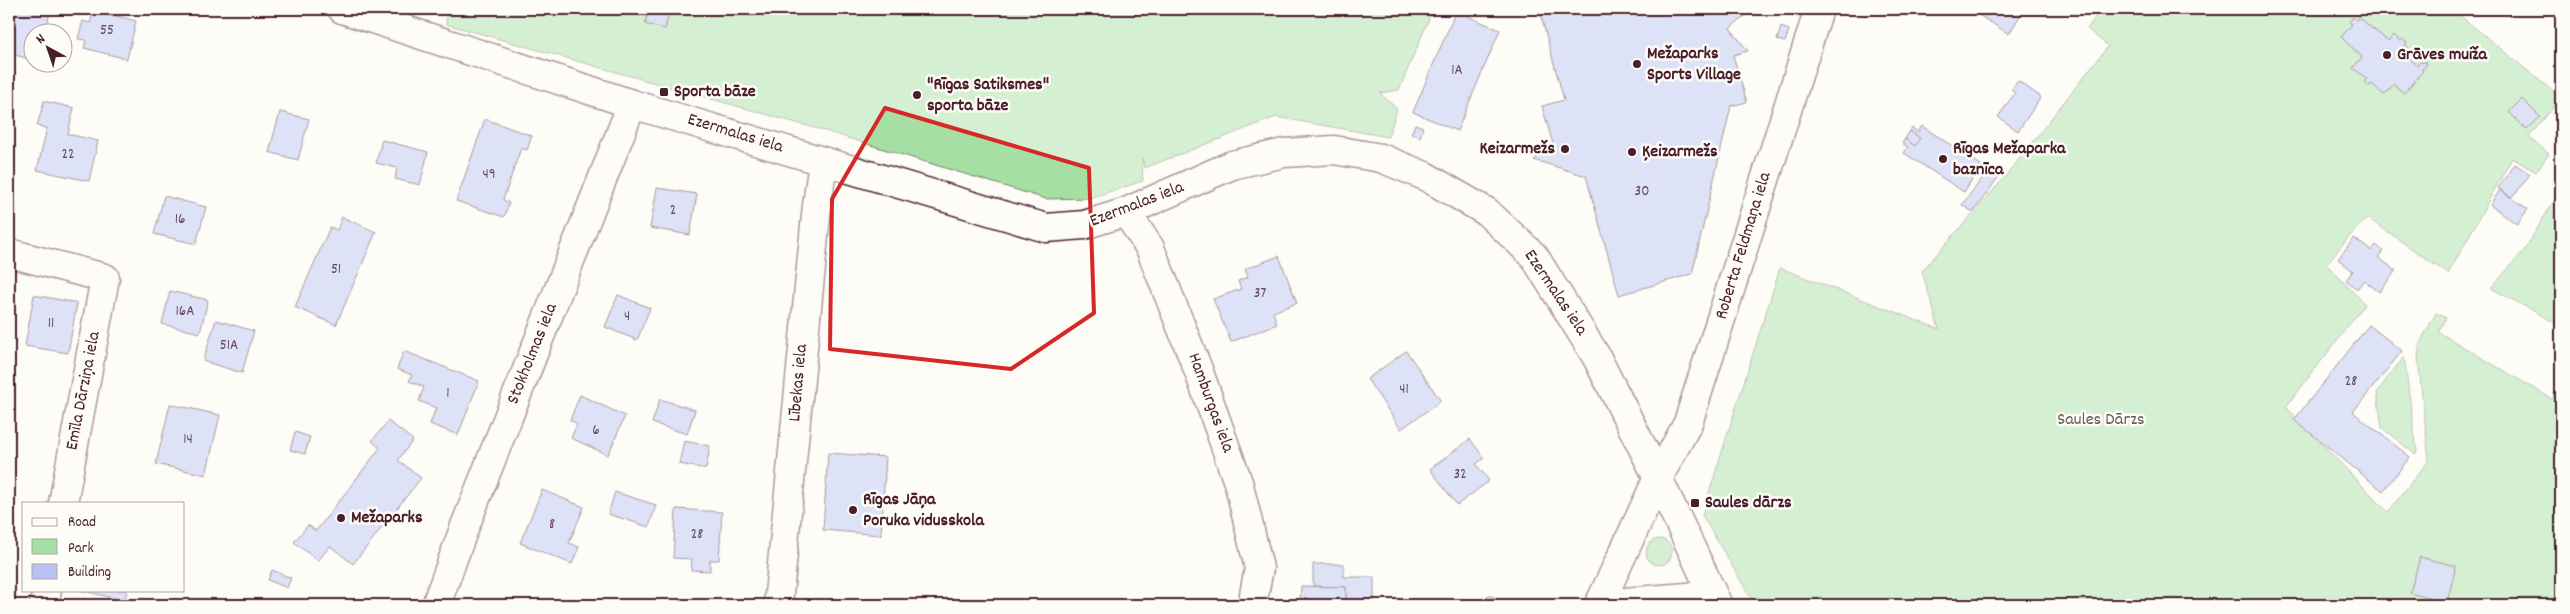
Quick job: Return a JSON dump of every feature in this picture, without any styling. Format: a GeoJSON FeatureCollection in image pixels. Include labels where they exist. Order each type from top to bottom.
{"type":"FeatureCollection","features":[{"type":"Feature","properties":{"kind":"street","name":"Ezermalas iela"},"geometry":{"type":"LineString","coordinates":[[342,9],[632,104],[1046,228],[1084,225],[1126,212],[1232,165],[1284,153],[1334,150],[1381,158],[1425,176],[1487,212],[1534,256],[1592,350],[1658,478],[1715,600]]}},
{"type":"Feature","properties":{"kind":"street","name":"Roberta Feldmaņa iela"},"geometry":{"type":"LineString","coordinates":[[1599,605],[1658,478],[1688,423],[1818,9]]}},
{"type":"Feature","properties":{"kind":"street","name":"Stokholmas iela"},"geometry":{"type":"LineString","coordinates":[[436,605],[465,526],[632,104]]}},
{"type":"Feature","properties":{"kind":"street","name":"Lībekas iela"},"geometry":{"type":"LineString","coordinates":[[778,605],[810,272],[823,161]]}},
{"type":"Feature","properties":{"kind":"street","name":"Hamburgas iela"},"geometry":{"type":"LineString","coordinates":[[1126,212],[1150,248],[1199,372],[1240,485],[1259,568],[1252,605]]}},
{"type":"Feature","properties":{"kind":"street","name":"Emīla Dārziņa iela"},"geometry":{"type":"LineString","coordinates":[[9,253],[105,278],[63,502]]}},
{"type":"Feature","properties":{"kind":"street"},"geometry":{"type":"LineString","coordinates":[[44,605],[47,592]]}},
{"type":"Feature","properties":{"kind":"street"},"geometry":{"type":"LineString","coordinates":[[1599,605],[1715,600]]}},
{"type":"Feature","properties":{"kind":"highlighted area"},"geometry":{"type":"Polygon","coordinates":[[[885,108],[1089,168],[1094,313],[1011,369],[830,349],[832,199],[885,108]]]}},
{"type":"Feature","properties":{"kind":"green space","name":"\"Rīgas Satiksmes\" sporta bāze"},"geometry":{"type":"Polygon","coordinates":[[[447,9],[1135,9],[1135,12],[1136,9],[1433,9],[1399,90],[1380,93],[1397,109],[1388,137],[1276,117],[1145,168],[1142,157],[1143,181],[1090,198],[1046,199],[825,131],[446,24],[447,9]]]}},
{"type":"Feature","properties":{"kind":"green space","name":"Saules Dārzs"},"geometry":{"type":"Polygon","coordinates":[[[2101,9],[2452,9],[2561,98],[2529,137],[2549,154],[2536,172],[2512,158],[2448,274],[2368,218],[2355,230],[2326,264],[2365,304],[2286,407],[2388,512],[2429,460],[2418,358],[2420,343],[2436,313],[2446,318],[2438,332],[2552,399],[2561,383],[2561,605],[1755,605],[1702,515],[1780,268],[1939,329],[1922,271],[2005,177],[2108,46],[2087,29],[2101,9]]]}},
{"type":"Feature","properties":{"kind":"green space"},"geometry":{"type":"Polygon","coordinates":[[[2561,189],[2561,326],[2491,288],[2523,252],[2561,189]]]}},
{"type":"Feature","properties":{"kind":"green space"},"geometry":{"type":"Polygon","coordinates":[[[2404,357],[2417,452],[2415,454],[2382,428],[2377,392],[2404,357]]]}},
{"type":"Feature","properties":{"kind":"green space"},"geometry":{"type":"Polygon","coordinates":[[[1659,539],[1668,543],[1672,552],[1668,561],[1659,565],[1650,561],[1646,552],[1650,543],[1659,539]]]}},
{"type":"Feature","properties":{"kind":"building"},"geometry":{"type":"Polygon","coordinates":[[[9,9],[51,9],[48,22],[22,22],[22,57],[9,53],[9,9]]]}},
{"type":"Feature","properties":{"kind":"building"},"geometry":{"type":"Polygon","coordinates":[[[649,9],[670,9],[665,29],[645,24],[649,9]]]}},
{"type":"Feature","properties":{"kind":"building","name":"Ķeizarmežs"},"geometry":{"type":"Polygon","coordinates":[[[1539,9],[1754,9],[1730,28],[1748,51],[1733,55],[1747,102],[1731,106],[1692,274],[1619,295],[1586,176],[1534,160],[1553,144],[1542,106],[1564,100],[1539,9]]]}},
{"type":"Feature","properties":{"kind":"building"},"geometry":{"type":"Polygon","coordinates":[[[1972,9],[2024,9],[2009,34],[1972,9]]]}},
{"type":"Feature","properties":{"kind":"building"},"geometry":{"type":"Polygon","coordinates":[[[94,10],[136,21],[127,59],[84,48],[86,40],[78,39],[83,21],[90,23],[94,10]]]}},
{"type":"Feature","properties":{"kind":"building"},"geometry":{"type":"Polygon","coordinates":[[[1456,11],[1500,30],[1457,131],[1413,112],[1456,11]]]}},
{"type":"Feature","properties":{"kind":"building","name":"Grāves muiža"},"geometry":{"type":"Polygon","coordinates":[[[2353,17],[2356,20],[2358,17],[2388,41],[2394,35],[2400,41],[2402,39],[2407,43],[2405,45],[2415,53],[2410,59],[2417,65],[2420,61],[2426,62],[2426,66],[2422,69],[2423,71],[2404,93],[2394,84],[2384,95],[2372,84],[2369,86],[2364,82],[2367,79],[2353,68],[2362,57],[2341,37],[2352,24],[2349,22],[2353,17]]]}},
{"type":"Feature","properties":{"kind":"building"},"geometry":{"type":"Polygon","coordinates":[[[1781,27],[1789,30],[1785,42],[1777,40],[1781,27]]]}},
{"type":"Feature","properties":{"kind":"building"},"geometry":{"type":"Polygon","coordinates":[[[2018,81],[2041,97],[2018,131],[1998,117],[2015,93],[2011,90],[2018,81]]]}},
{"type":"Feature","properties":{"kind":"building"},"geometry":{"type":"Polygon","coordinates":[[[2522,99],[2540,117],[2527,130],[2509,112],[2522,99]]]}},
{"type":"Feature","properties":{"kind":"building"},"geometry":{"type":"Polygon","coordinates":[[[44,101],[74,108],[68,134],[98,141],[89,181],[37,170],[47,128],[37,126],[44,101]]]}},
{"type":"Feature","properties":{"kind":"building"},"geometry":{"type":"Polygon","coordinates":[[[280,112],[309,119],[298,160],[269,152],[280,112]]]}},
{"type":"Feature","properties":{"kind":"building"},"geometry":{"type":"Polygon","coordinates":[[[485,119],[532,136],[527,150],[521,148],[503,200],[509,203],[504,217],[456,201],[485,119]]]}},
{"type":"Feature","properties":{"kind":"building"},"geometry":{"type":"Polygon","coordinates":[[[1415,124],[1423,127],[1420,137],[1411,134],[1415,124]]]}},
{"type":"Feature","properties":{"kind":"building","name":"Rīgas Mežaparka baznīca"},"geometry":{"type":"Polygon","coordinates":[[[1922,126],[1981,165],[1964,192],[1904,153],[1908,147],[1902,143],[1912,128],[1918,132],[1922,126]]]}},
{"type":"Feature","properties":{"kind":"building"},"geometry":{"type":"Polygon","coordinates":[[[1910,131],[1920,138],[1915,146],[1905,139],[1910,131]]]}},
{"type":"Feature","properties":{"kind":"building"},"geometry":{"type":"Polygon","coordinates":[[[382,140],[428,152],[420,185],[395,179],[397,168],[376,163],[382,140]]]}},
{"type":"Feature","properties":{"kind":"building"},"geometry":{"type":"Polygon","coordinates":[[[2515,164],[2530,174],[2512,198],[2498,188],[2515,164]]]}},
{"type":"Feature","properties":{"kind":"building"},"geometry":{"type":"Polygon","coordinates":[[[1990,168],[2000,175],[1973,212],[1962,205],[1990,168]]]}},
{"type":"Feature","properties":{"kind":"building"},"geometry":{"type":"Polygon","coordinates":[[[657,188],[697,194],[690,235],[650,228],[657,188]]]}},
{"type":"Feature","properties":{"kind":"building"},"geometry":{"type":"Polygon","coordinates":[[[2500,190],[2528,209],[2517,224],[2490,205],[2500,190]]]}},
{"type":"Feature","properties":{"kind":"building"},"geometry":{"type":"Polygon","coordinates":[[[164,196],[206,207],[196,244],[154,234],[164,196]]]}},
{"type":"Feature","properties":{"kind":"building"},"geometry":{"type":"Polygon","coordinates":[[[342,217],[376,232],[336,325],[295,307],[330,227],[337,230],[342,217]]]}},
{"type":"Feature","properties":{"kind":"building"},"geometry":{"type":"Polygon","coordinates":[[[2354,238],[2371,251],[2376,245],[2383,251],[2378,257],[2396,271],[2379,292],[2364,280],[2357,289],[2346,280],[2353,271],[2338,259],[2354,238]]]}},
{"type":"Feature","properties":{"kind":"building"},"geometry":{"type":"Polygon","coordinates":[[[1279,256],[1297,303],[1273,312],[1277,324],[1231,342],[1213,299],[1241,289],[1238,281],[1248,277],[1245,269],[1279,256]]]}},
{"type":"Feature","properties":{"kind":"building"},"geometry":{"type":"Polygon","coordinates":[[[170,291],[208,300],[200,333],[162,324],[170,291]]]}},
{"type":"Feature","properties":{"kind":"building"},"geometry":{"type":"Polygon","coordinates":[[[34,295],[77,303],[68,353],[25,346],[34,295]]]}},
{"type":"Feature","properties":{"kind":"building"},"geometry":{"type":"Polygon","coordinates":[[[618,295],[650,308],[637,340],[605,327],[618,295]]]}},
{"type":"Feature","properties":{"kind":"building"},"geometry":{"type":"Polygon","coordinates":[[[216,320],[254,331],[242,373],[203,361],[216,320]]]}},
{"type":"Feature","properties":{"kind":"building"},"geometry":{"type":"Polygon","coordinates":[[[2369,325],[2402,351],[2353,412],[2410,457],[2383,491],[2294,420],[2369,325]]]}},
{"type":"Feature","properties":{"kind":"building"},"geometry":{"type":"Polygon","coordinates":[[[404,351],[479,381],[458,435],[430,424],[436,408],[419,401],[424,387],[409,381],[412,375],[397,369],[404,351]]]}},
{"type":"Feature","properties":{"kind":"building"},"geometry":{"type":"Polygon","coordinates":[[[1406,351],[1441,401],[1401,429],[1367,379],[1406,351]]]}},
{"type":"Feature","properties":{"kind":"building"},"geometry":{"type":"Polygon","coordinates":[[[580,395],[625,416],[608,455],[571,438],[577,424],[570,420],[580,395]]]}},
{"type":"Feature","properties":{"kind":"building"},"geometry":{"type":"Polygon","coordinates":[[[660,399],[695,410],[687,434],[652,423],[660,399]]]}},
{"type":"Feature","properties":{"kind":"building"},"geometry":{"type":"Polygon","coordinates":[[[170,404],[220,415],[206,475],[156,464],[170,404]]]}},
{"type":"Feature","properties":{"kind":"building"},"geometry":{"type":"Polygon","coordinates":[[[388,421],[413,440],[398,460],[421,478],[353,564],[330,546],[318,561],[294,542],[308,525],[316,531],[380,448],[372,441],[388,421]]]}},
{"type":"Feature","properties":{"kind":"building"},"geometry":{"type":"Polygon","coordinates":[[[295,432],[310,437],[305,454],[290,450],[295,432]]]}},
{"type":"Feature","properties":{"kind":"building"},"geometry":{"type":"Polygon","coordinates":[[[1470,439],[1484,458],[1476,464],[1489,481],[1457,505],[1430,469],[1470,439]]]}},
{"type":"Feature","properties":{"kind":"building"},"geometry":{"type":"Polygon","coordinates":[[[684,441],[710,446],[706,469],[679,464],[684,441]]]}},
{"type":"Feature","properties":{"kind":"building","name":"Rīgas Jāņa Poruka vidusskola"},"geometry":{"type":"Polygon","coordinates":[[[828,453],[886,457],[881,535],[823,530],[828,453]]]}},
{"type":"Feature","properties":{"kind":"building"},"geometry":{"type":"Polygon","coordinates":[[[542,490],[584,507],[569,543],[579,547],[572,564],[520,543],[542,490]]]}},
{"type":"Feature","properties":{"kind":"building"},"geometry":{"type":"Polygon","coordinates":[[[615,492],[656,505],[649,527],[608,514],[615,492]]]}},
{"type":"Feature","properties":{"kind":"building"},"geometry":{"type":"Polygon","coordinates":[[[676,509],[722,512],[719,560],[710,560],[710,571],[691,570],[692,559],[673,558],[676,509]]]}},
{"type":"Feature","properties":{"kind":"building"},"geometry":{"type":"Polygon","coordinates":[[[2420,557],[2456,566],[2447,603],[2410,593],[2420,557]]]}},
{"type":"Feature","properties":{"kind":"building"},"geometry":{"type":"Polygon","coordinates":[[[1313,564],[1344,564],[1344,577],[1374,577],[1374,605],[1346,605],[1346,587],[1313,586],[1313,564]]]}},
{"type":"Feature","properties":{"kind":"building"},"geometry":{"type":"Polygon","coordinates":[[[272,570],[291,578],[287,588],[268,580],[272,570]]]}},
{"type":"Feature","properties":{"kind":"building"},"geometry":{"type":"Polygon","coordinates":[[[1301,586],[1346,587],[1346,605],[1300,605],[1301,586]]]}},
{"type":"Feature","properties":{"kind":"building"},"geometry":{"type":"Polygon","coordinates":[[[88,592],[127,592],[125,601],[88,592]]]}},
{"type":"Feature","properties":{"kind":"building"},"geometry":{"type":"Polygon","coordinates":[[[1488,595],[1510,603],[1509,605],[1484,605],[1488,595]]]}},
{"type":"Feature","properties":{"kind":"place","name":"Grāves muiža"},"geometry":{"type":"Point","coordinates":[2387,55]}},
{"type":"Feature","properties":{"kind":"place","name":"Mežaparks Sports Village"},"geometry":{"type":"Point","coordinates":[1637,64]}},
{"type":"Feature","properties":{"kind":"place","name":"Sporta bāze"},"geometry":{"type":"Point","coordinates":[664,92]}},
{"type":"Feature","properties":{"kind":"place","name":"\"Rīgas Satiksmes\" sporta bāze"},"geometry":{"type":"Point","coordinates":[917,95]}},
{"type":"Feature","properties":{"kind":"place","name":"Keizarmežs"},"geometry":{"type":"Point","coordinates":[1565,149]}},
{"type":"Feature","properties":{"kind":"place","name":"Ķeizarmežs"},"geometry":{"type":"Point","coordinates":[1632,152]}},
{"type":"Feature","properties":{"kind":"place","name":"Rīgas Mežaparka baznīca"},"geometry":{"type":"Point","coordinates":[1943,159]}},
{"type":"Feature","properties":{"kind":"place","name":"Saules dārzs"},"geometry":{"type":"Point","coordinates":[1695,503]}},
{"type":"Feature","properties":{"kind":"place","name":"Rīgas Jāņa Poruka vidusskola"},"geometry":{"type":"Point","coordinates":[853,510]}},
{"type":"Feature","properties":{"kind":"place","name":"Mežaparks"},"geometry":{"type":"Point","coordinates":[341,518]}}]}
